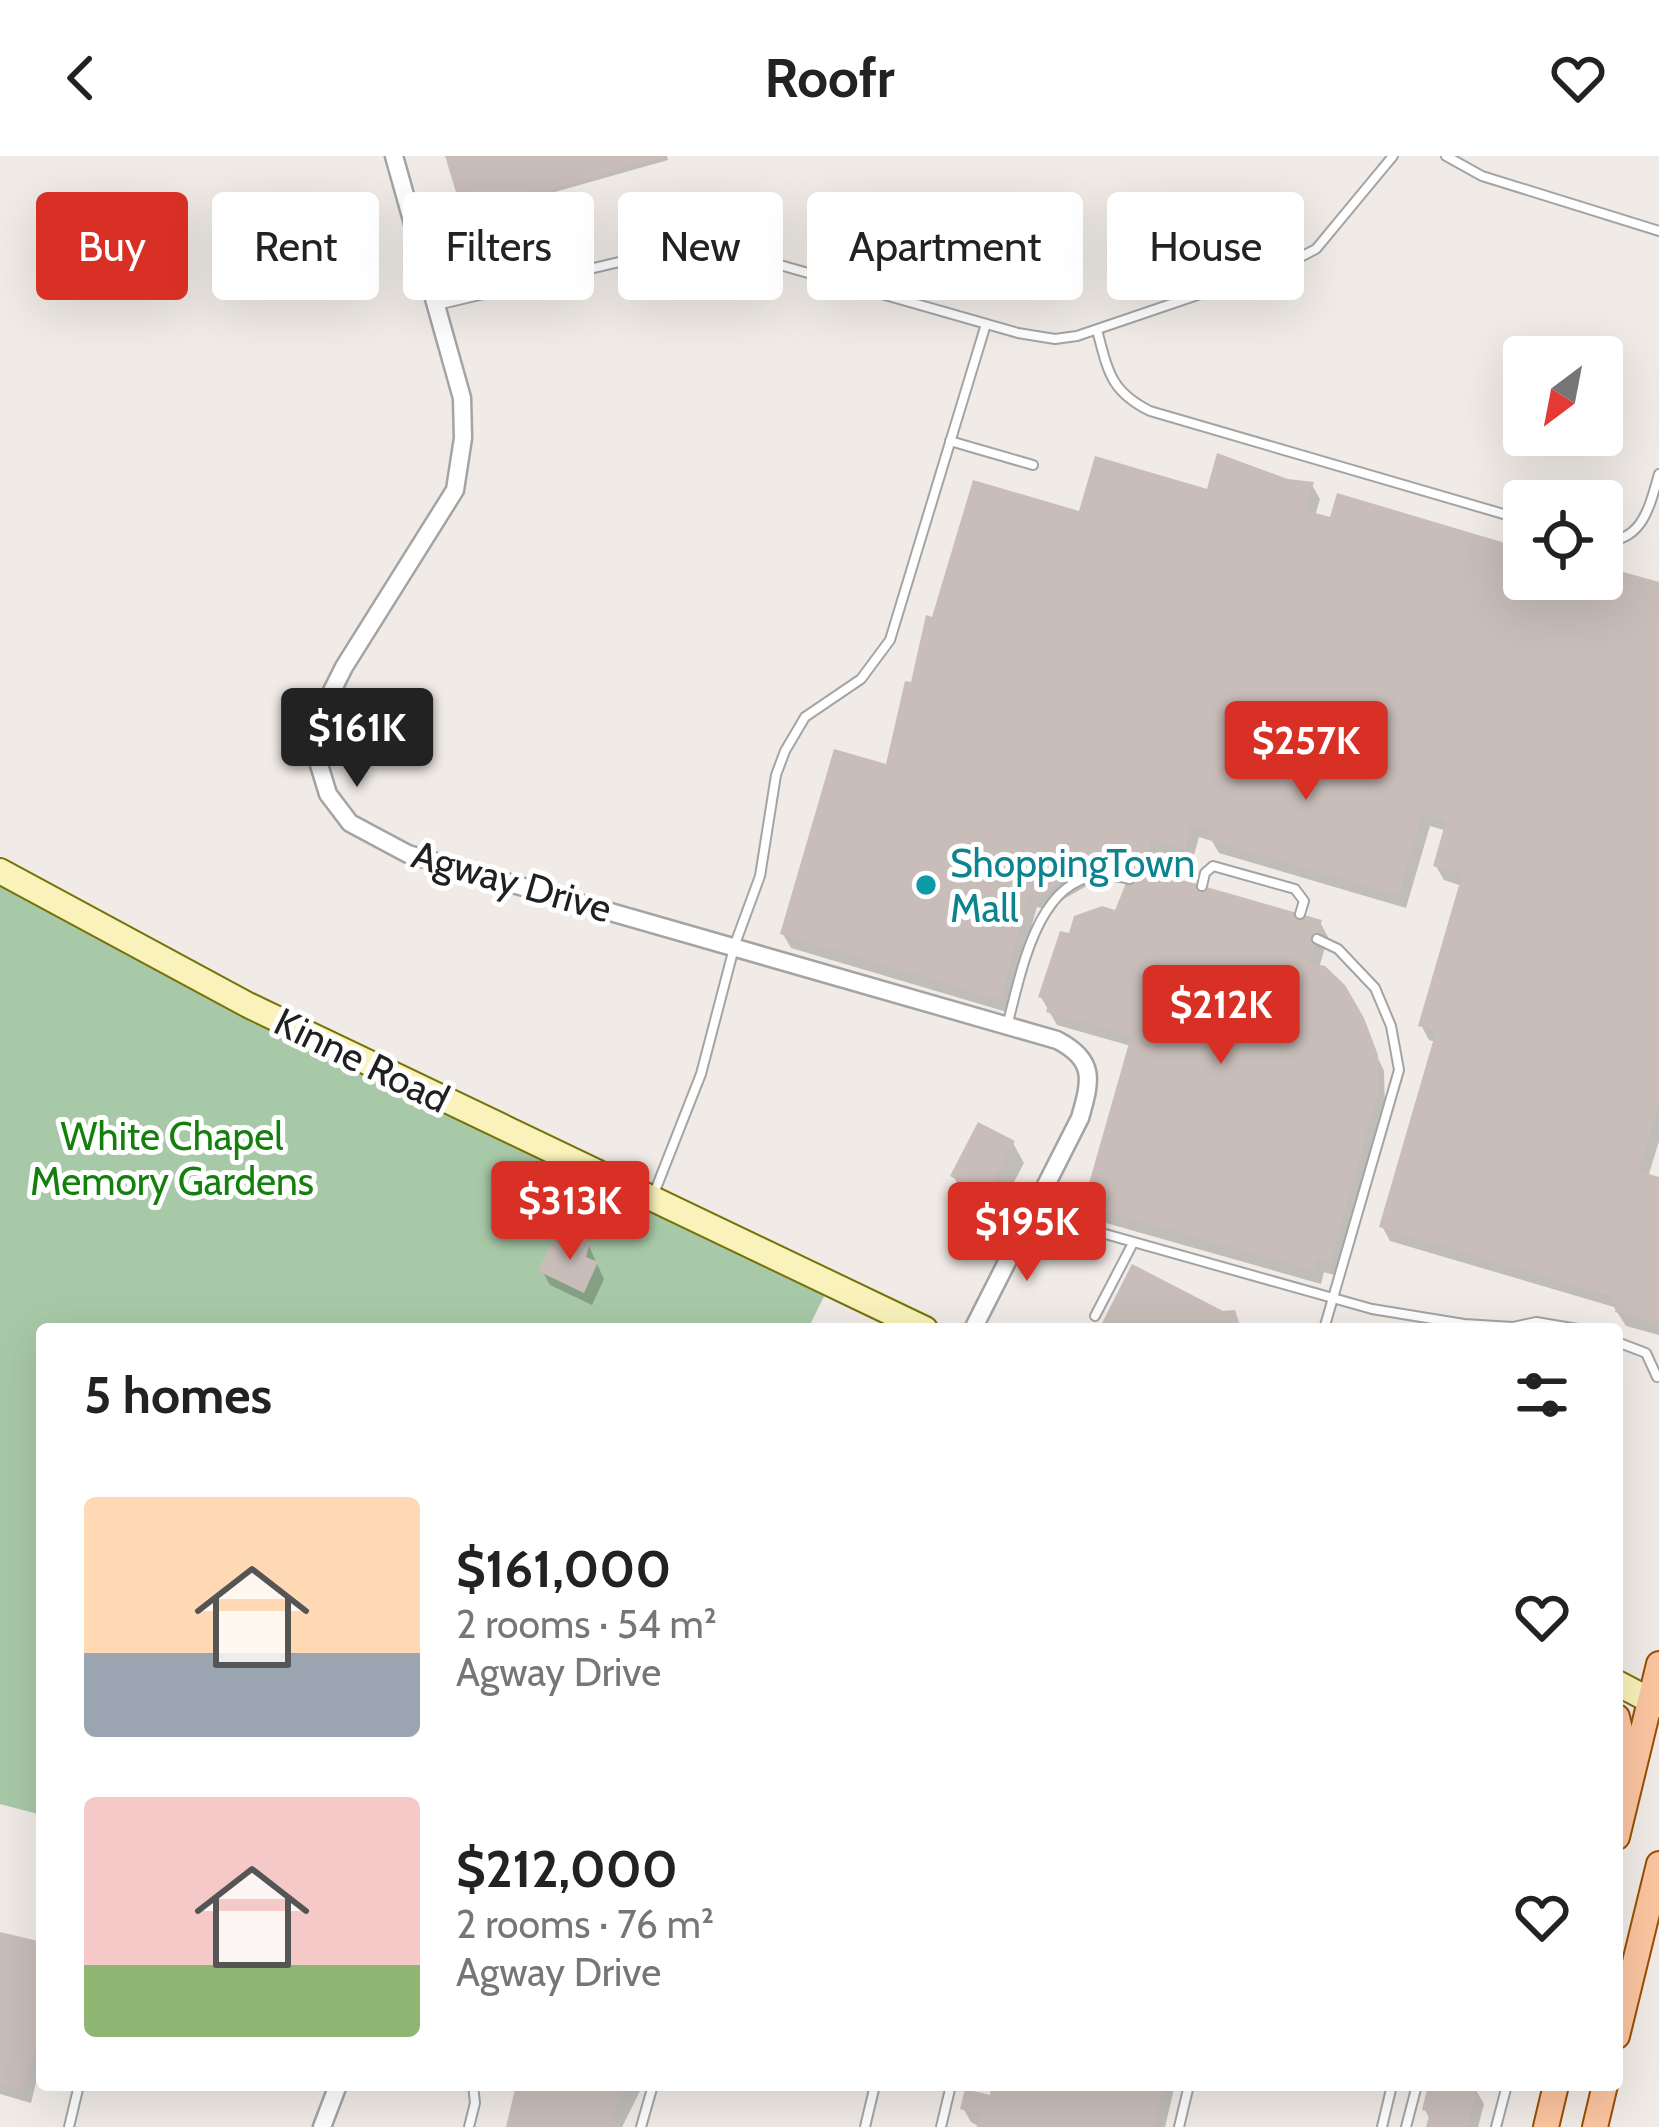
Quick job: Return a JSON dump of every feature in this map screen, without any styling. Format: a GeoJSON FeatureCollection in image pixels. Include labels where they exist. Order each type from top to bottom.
{"type":"FeatureCollection","features":[{"type":"Feature","properties":{"kind":"main road"},"geometry":{"type":"LineString","coordinates":[[1623,1812],[1654,1702],[1659,1664]]}},
{"type":"Feature","properties":{"kind":"main road"},"geometry":{"type":"LineString","coordinates":[[1623,1744],[1631,1779]]}},
{"type":"Feature","properties":{"kind":"main road"},"geometry":{"type":"LineString","coordinates":[[1623,2011],[1659,1864]]}},
{"type":"Feature","properties":{"kind":"main road"},"geometry":{"type":"LineString","coordinates":[[1546,2127],[1555,2091]]}},
{"type":"Feature","properties":{"kind":"main road"},"geometry":{"type":"LineString","coordinates":[[1595,2127],[1604,2091]]}},
{"type":"Feature","properties":{"kind":"street","name":"Agway Drive"},"geometry":{"type":"LineString","coordinates":[[394,156],[462,398],[464,438],[455,490],[399,575],[321,713],[315,740],[328,794],[350,823],[408,854],[735,944],[1057,1040],[1078,1051],[1088,1089],[1080,1118],[976,1323]]}},
{"type":"Feature","properties":{"kind":"street","name":"Kinne Road"},"geometry":{"type":"LineString","coordinates":[[0,871],[248,1005],[912,1323]]}},
{"type":"Feature","properties":{"kind":"street"},"geometry":{"type":"LineString","coordinates":[[1623,1686],[1654,1702]]}},
{"type":"Feature","properties":{"kind":"street"},"geometry":{"type":"LineString","coordinates":[[322,2127],[336,2091]]}},
{"type":"Feature","properties":{"kind":"lane"},"geometry":{"type":"LineString","coordinates":[[437,305],[686,246],[759,259],[1055,339],[1097,330],[1283,266],[1316,249],[1393,156]]}},
{"type":"Feature","properties":{"kind":"lane"},"geometry":{"type":"LineString","coordinates":[[1446,156],[1482,176],[1659,231]]}},
{"type":"Feature","properties":{"kind":"lane"},"geometry":{"type":"LineString","coordinates":[[652,1198],[701,1074],[735,944],[760,876],[776,775],[785,751],[806,717],[861,679],[890,640],[986,324]]}},
{"type":"Feature","properties":{"kind":"lane"},"geometry":{"type":"LineString","coordinates":[[1097,330],[1117,388],[1127,400],[1150,411],[1503,514]]}},
{"type":"Feature","properties":{"kind":"lane"},"geometry":{"type":"LineString","coordinates":[[950,441],[1033,465]]}},
{"type":"Feature","properties":{"kind":"lane"},"geometry":{"type":"LineString","coordinates":[[1623,539],[1637,530],[1659,474]]}},
{"type":"Feature","properties":{"kind":"lane"},"geometry":{"type":"LineString","coordinates":[[1202,886],[1205,873],[1214,866],[1295,889],[1304,901],[1300,914]]}},
{"type":"Feature","properties":{"kind":"lane"},"geometry":{"type":"LineString","coordinates":[[1006,1026],[1034,929],[1049,906],[1088,879],[1108,873],[1129,879]]}},
{"type":"Feature","properties":{"kind":"lane"},"geometry":{"type":"LineString","coordinates":[[1317,939],[1338,949],[1375,988],[1391,1025],[1399,1070],[1326,1323]]}},
{"type":"Feature","properties":{"kind":"lane"},"geometry":{"type":"LineString","coordinates":[[1034,1214],[1336,1299],[1443,1323]]}},
{"type":"Feature","properties":{"kind":"lane"},"geometry":{"type":"LineString","coordinates":[[1095,1316],[1134,1242]]}},
{"type":"Feature","properties":{"kind":"lane"},"geometry":{"type":"LineString","coordinates":[[1623,1344],[1646,1353],[1657,1377]]}},
{"type":"Feature","properties":{"kind":"lane"},"geometry":{"type":"LineString","coordinates":[[68,2127],[77,2091]]}},
{"type":"Feature","properties":{"kind":"lane"},"geometry":{"type":"LineString","coordinates":[[469,2127],[473,2091]]}},
{"type":"Feature","properties":{"kind":"lane"},"geometry":{"type":"LineString","coordinates":[[640,2127],[651,2091]]}},
{"type":"Feature","properties":{"kind":"lane"},"geometry":{"type":"LineString","coordinates":[[865,2127],[874,2091]]}},
{"type":"Feature","properties":{"kind":"lane"},"geometry":{"type":"LineString","coordinates":[[941,2127],[950,2091]]}},
{"type":"Feature","properties":{"kind":"lane"},"geometry":{"type":"LineString","coordinates":[[1179,2127],[1188,2091]]}},
{"type":"Feature","properties":{"kind":"lane"},"geometry":{"type":"LineString","coordinates":[[1382,2127],[1391,2091]]}},
{"type":"Feature","properties":{"kind":"lane"},"geometry":{"type":"LineString","coordinates":[[1406,2127],[1415,2091]]}},
{"type":"Feature","properties":{"kind":"lane"},"geometry":{"type":"LineString","coordinates":[[1496,2127],[1505,2091]]}},
{"type":"Feature","properties":{"kind":"green space","name":"White Chapel Memory Gardens"},"geometry":{"type":"Polygon","coordinates":[[[0,871],[831,1282],[811,1323],[36,1323],[36,1813],[0,1804],[0,871]]]}},
{"type":"Feature","properties":{"kind":"building"},"geometry":{"type":"Polygon","coordinates":[[[445,156],[665,157],[543,192],[456,192],[445,156]]]}},
{"type":"Feature","properties":{"kind":"building","name":"ShoppingTown Mall"},"geometry":{"type":"Polygon","coordinates":[[[1217,453],[1288,479],[1314,482],[1305,510],[1330,517],[1337,493],[1503,542],[1503,600],[1623,600],[1623,572],[1659,582],[1659,1103],[1639,1171],[1659,1177],[1659,1325],[1615,1312],[1617,1305],[1608,1302],[1610,1296],[1379,1227],[1436,1031],[1418,1026],[1462,875],[1433,866],[1446,821],[1422,814],[1398,896],[1207,839],[1210,830],[1192,824],[1185,850],[1152,840],[1147,856],[1122,848],[1037,896],[1029,894],[1000,1000],[780,934],[834,749],[886,764],[905,681],[911,682],[926,615],[932,617],[973,480],[1079,511],[1095,456],[1207,489],[1217,453]]]}},
{"type":"Feature","properties":{"kind":"building"},"geometry":{"type":"Polygon","coordinates":[[[1133,866],[1322,920],[1310,963],[1325,966],[1345,985],[1364,1018],[1378,1055],[1378,1093],[1330,1263],[1317,1259],[1314,1271],[1095,1209],[1098,1197],[1086,1194],[1131,1036],[1046,1012],[1049,1001],[1038,997],[1060,931],[1069,933],[1074,916],[1102,906],[1115,910],[1133,866]]]}},
{"type":"Feature","properties":{"kind":"building"},"geometry":{"type":"Polygon","coordinates":[[[978,1122],[1015,1141],[986,1195],[950,1176],[978,1122]]]}},
{"type":"Feature","properties":{"kind":"building"},"geometry":{"type":"Polygon","coordinates":[[[573,1234],[590,1242],[586,1257],[598,1262],[584,1293],[538,1271],[553,1241],[563,1245],[573,1234]]]}},
{"type":"Feature","properties":{"kind":"building"},"geometry":{"type":"Polygon","coordinates":[[[1132,1264],[1223,1311],[1235,1310],[1239,1323],[1102,1323],[1132,1264]]]}},
{"type":"Feature","properties":{"kind":"building"},"geometry":{"type":"Polygon","coordinates":[[[0,1932],[36,1941],[36,2046],[24,2090],[0,2085],[0,1932]]]}},
{"type":"Feature","properties":{"kind":"building"},"geometry":{"type":"Polygon","coordinates":[[[515,2091],[624,2091],[611,2121],[621,2123],[620,2127],[506,2127],[515,2091]]]}},
{"type":"Feature","properties":{"kind":"building"},"geometry":{"type":"Polygon","coordinates":[[[964,2091],[990,2095],[991,2091],[1163,2091],[1154,2127],[977,2127],[980,2114],[960,2109],[964,2091]]]}},
{"type":"Feature","properties":{"kind":"building"},"geometry":{"type":"Polygon","coordinates":[[[1427,2091],[1477,2091],[1468,2127],[1426,2127],[1430,2112],[1422,2110],[1427,2091]]]}},
{"type":"Feature","properties":{"kind":"place","name":"ShoppingTown Mall"},"geometry":{"type":"Point","coordinates":[926,885]}}]}
